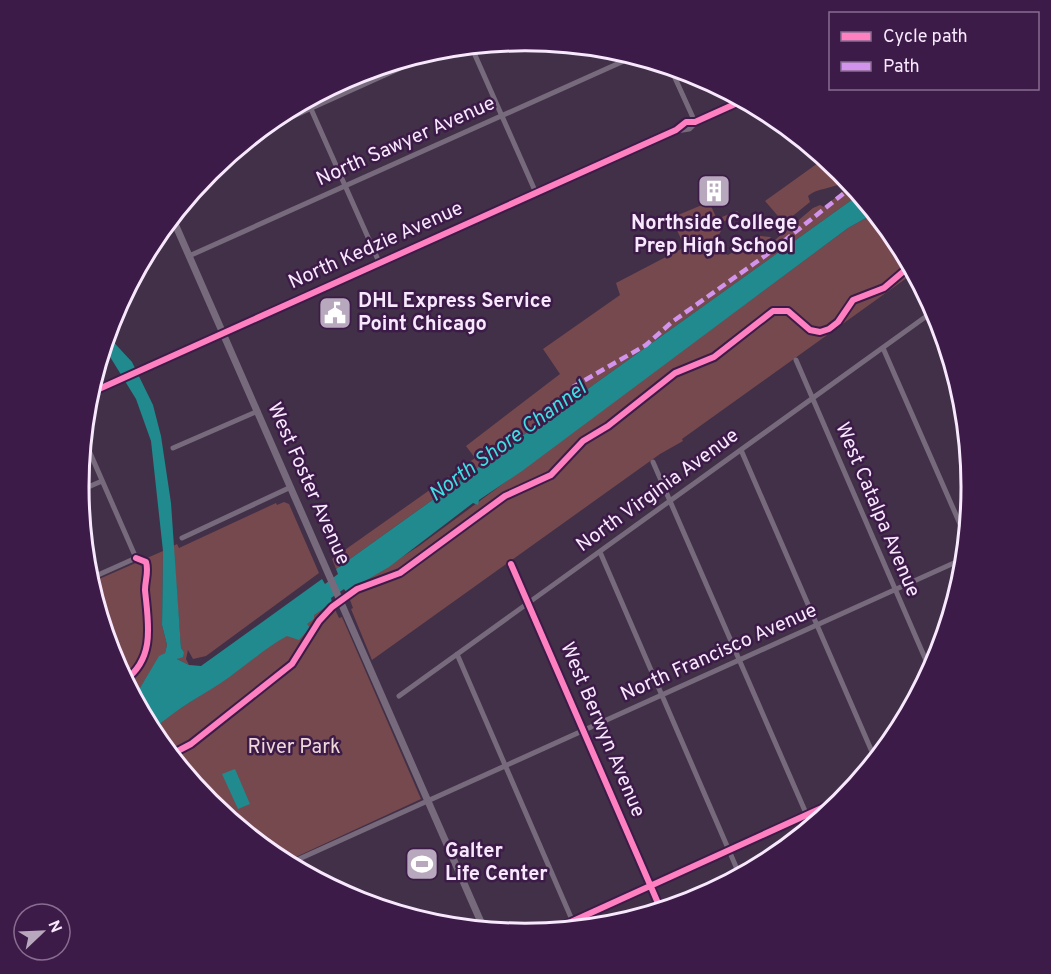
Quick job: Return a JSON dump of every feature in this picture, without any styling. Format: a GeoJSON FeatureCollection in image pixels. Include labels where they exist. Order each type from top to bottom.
{"type":"FeatureCollection","features":[{"type":"Feature","properties":{"kind":"main road","name":"North Kedzie Avenue"},"geometry":{"type":"LineString","coordinates":[[101,388],[676,130],[689,128],[695,122],[735,104]]}},
{"type":"Feature","properties":{"kind":"main road","name":"West Foster Avenue"},"geometry":{"type":"LineString","coordinates":[[176,227],[480,920]]}},
{"type":"Feature","properties":{"kind":"main road"},"geometry":{"type":"LineString","coordinates":[[587,918],[651,886],[819,809]]}},
{"type":"Feature","properties":{"kind":"street"},"geometry":{"type":"LineString","coordinates":[[475,54],[536,193]]}},
{"type":"Feature","properties":{"kind":"street","name":"North Sawyer Avenue"},"geometry":{"type":"LineString","coordinates":[[189,256],[622,62]]}},
{"type":"Feature","properties":{"kind":"street"},"geometry":{"type":"LineString","coordinates":[[299,115],[393,72]]}},
{"type":"Feature","properties":{"kind":"street"},"geometry":{"type":"LineString","coordinates":[[675,77],[695,122]]}},
{"type":"Feature","properties":{"kind":"street"},"geometry":{"type":"LineString","coordinates":[[311,109],[379,262]]}},
{"type":"Feature","properties":{"kind":"street","name":"North Virginia Avenue"},"geometry":{"type":"LineString","coordinates":[[399,696],[926,316]]}},
{"type":"Feature","properties":{"kind":"street"},"geometry":{"type":"LineString","coordinates":[[883,348],[960,524]]}},
{"type":"Feature","properties":{"kind":"street","name":"West Catalpa Avenue"},"geometry":{"type":"LineString","coordinates":[[796,360],[926,660]]}},
{"type":"Feature","properties":{"kind":"street"},"geometry":{"type":"LineString","coordinates":[[173,448],[258,411]]}},
{"type":"Feature","properties":{"kind":"street"},"geometry":{"type":"LineString","coordinates":[[741,450],[872,751]]}},
{"type":"Feature","properties":{"kind":"street"},"geometry":{"type":"LineString","coordinates":[[90,455],[136,558],[99,575]]}},
{"type":"Feature","properties":{"kind":"street"},"geometry":{"type":"LineString","coordinates":[[653,462],[808,819]]}},
{"type":"Feature","properties":{"kind":"street"},"geometry":{"type":"LineString","coordinates":[[89,487],[102,481]]}},
{"type":"Feature","properties":{"kind":"street"},"geometry":{"type":"LineString","coordinates":[[182,537],[291,487]]}},
{"type":"Feature","properties":{"kind":"street"},"geometry":{"type":"LineString","coordinates":[[600,552],[737,868]]}},
{"type":"Feature","properties":{"kind":"street","name":"North Francisco Avenue"},"geometry":{"type":"LineString","coordinates":[[298,859],[955,563]]}},
{"type":"Feature","properties":{"kind":"street","name":"West Berwyn Avenue"},"geometry":{"type":"LineString","coordinates":[[511,564],[658,902]]}},
{"type":"Feature","properties":{"kind":"street"},"geometry":{"type":"LineString","coordinates":[[457,654],[572,920]]}},
{"type":"Feature","properties":{"kind":"green space"},"geometry":{"type":"Polygon","coordinates":[[[818,163],[839,184],[812,193],[808,196],[810,202],[784,223],[765,201],[818,163]]]}},
{"type":"Feature","properties":{"kind":"green space"},"geometry":{"type":"Polygon","coordinates":[[[844,190],[852,199],[336,569],[332,559],[475,458],[466,446],[560,374],[543,349],[620,295],[616,283],[685,247],[671,218],[709,202],[717,219],[737,211],[740,214],[718,224],[721,231],[717,238],[719,251],[728,255],[760,236],[771,237],[763,247],[769,245],[813,208],[820,205],[824,207],[844,190]]]}},
{"type":"Feature","properties":{"kind":"green space"},"geometry":{"type":"Polygon","coordinates":[[[867,217],[908,277],[682,439],[683,441],[660,454],[372,660],[351,609],[353,608],[347,592],[419,546],[848,228],[867,217]]]}},
{"type":"Feature","properties":{"kind":"green space"},"geometry":{"type":"Polygon","coordinates":[[[284,502],[289,504],[319,573],[206,656],[193,659],[188,650],[186,659],[189,665],[177,659],[184,652],[181,648],[173,546],[177,544],[179,548],[276,503],[277,505],[284,502]]]}},
{"type":"Feature","properties":{"kind":"green space"},"geometry":{"type":"Polygon","coordinates":[[[163,551],[162,625],[167,645],[165,653],[159,657],[139,689],[113,627],[99,579],[163,551]]]}},
{"type":"Feature","properties":{"kind":"green space","name":"River Park"},"geometry":{"type":"Polygon","coordinates":[[[332,603],[339,618],[342,617],[421,799],[295,857],[260,833],[217,795],[180,752],[160,724],[232,675],[267,647],[314,619],[313,615],[332,603]]]}},
{"type":"Feature","properties":{"kind":"shaded area"},"geometry":{"type":"Polygon","coordinates":[[[852,199],[867,217],[848,228],[522,471],[479,500],[478,505],[473,503],[389,567],[346,592],[344,589],[331,598],[332,603],[314,615],[314,619],[307,624],[310,628],[299,640],[287,636],[280,640],[160,724],[139,689],[159,656],[165,653],[167,645],[162,625],[163,551],[151,441],[136,399],[110,356],[114,343],[132,362],[153,405],[161,436],[171,503],[181,648],[184,652],[183,657],[177,659],[189,665],[201,666],[322,579],[325,584],[338,574],[336,569],[852,199]]]}},
{"type":"Feature","properties":{"kind":"shaded area"},"geometry":{"type":"Polygon","coordinates":[[[235,769],[250,804],[238,809],[222,774],[235,769]]]}},
{"type":"Feature","properties":{"kind":"marked path"},"geometry":{"type":"LineString","coordinates":[[573,387],[646,345],[672,322],[769,253],[846,192]]}},
{"type":"Feature","properties":{"kind":"cycle path"},"geometry":{"type":"LineString","coordinates":[[101,388],[676,130],[686,122],[695,122],[735,104]]}},
{"type":"Feature","properties":{"kind":"cycle path"},"geometry":{"type":"LineString","coordinates":[[179,750],[191,744],[292,664],[319,621],[332,607],[357,589],[400,573],[505,496],[551,475],[583,441],[608,426],[675,373],[714,357],[773,311],[788,311],[810,330],[820,332],[829,329],[838,322],[853,300],[884,288],[904,271]]}},
{"type":"Feature","properties":{"kind":"cycle path"},"geometry":{"type":"LineString","coordinates":[[132,674],[142,661],[148,639],[145,590],[147,566],[146,562],[136,558]]}},
{"type":"Feature","properties":{"kind":"cycle path"},"geometry":{"type":"LineString","coordinates":[[511,564],[658,902]]}},
{"type":"Feature","properties":{"kind":"cycle path"},"geometry":{"type":"LineString","coordinates":[[576,920],[819,809]]}},
{"type":"Feature","properties":{"kind":"place","name":"Northside College Prep High School"},"geometry":{"type":"Point","coordinates":[714,191]}},
{"type":"Feature","properties":{"kind":"place","name":"DHL Express Service Point Chicago"},"geometry":{"type":"Point","coordinates":[335,313]}},
{"type":"Feature","properties":{"kind":"place","name":"Galter Life Center"},"geometry":{"type":"Point","coordinates":[422,864]}},
{"type":"Feature","properties":{"kind":"water label","name":"North Shore Channel"},"geometry":{"type":"Point","coordinates":[508,442]}}]}
